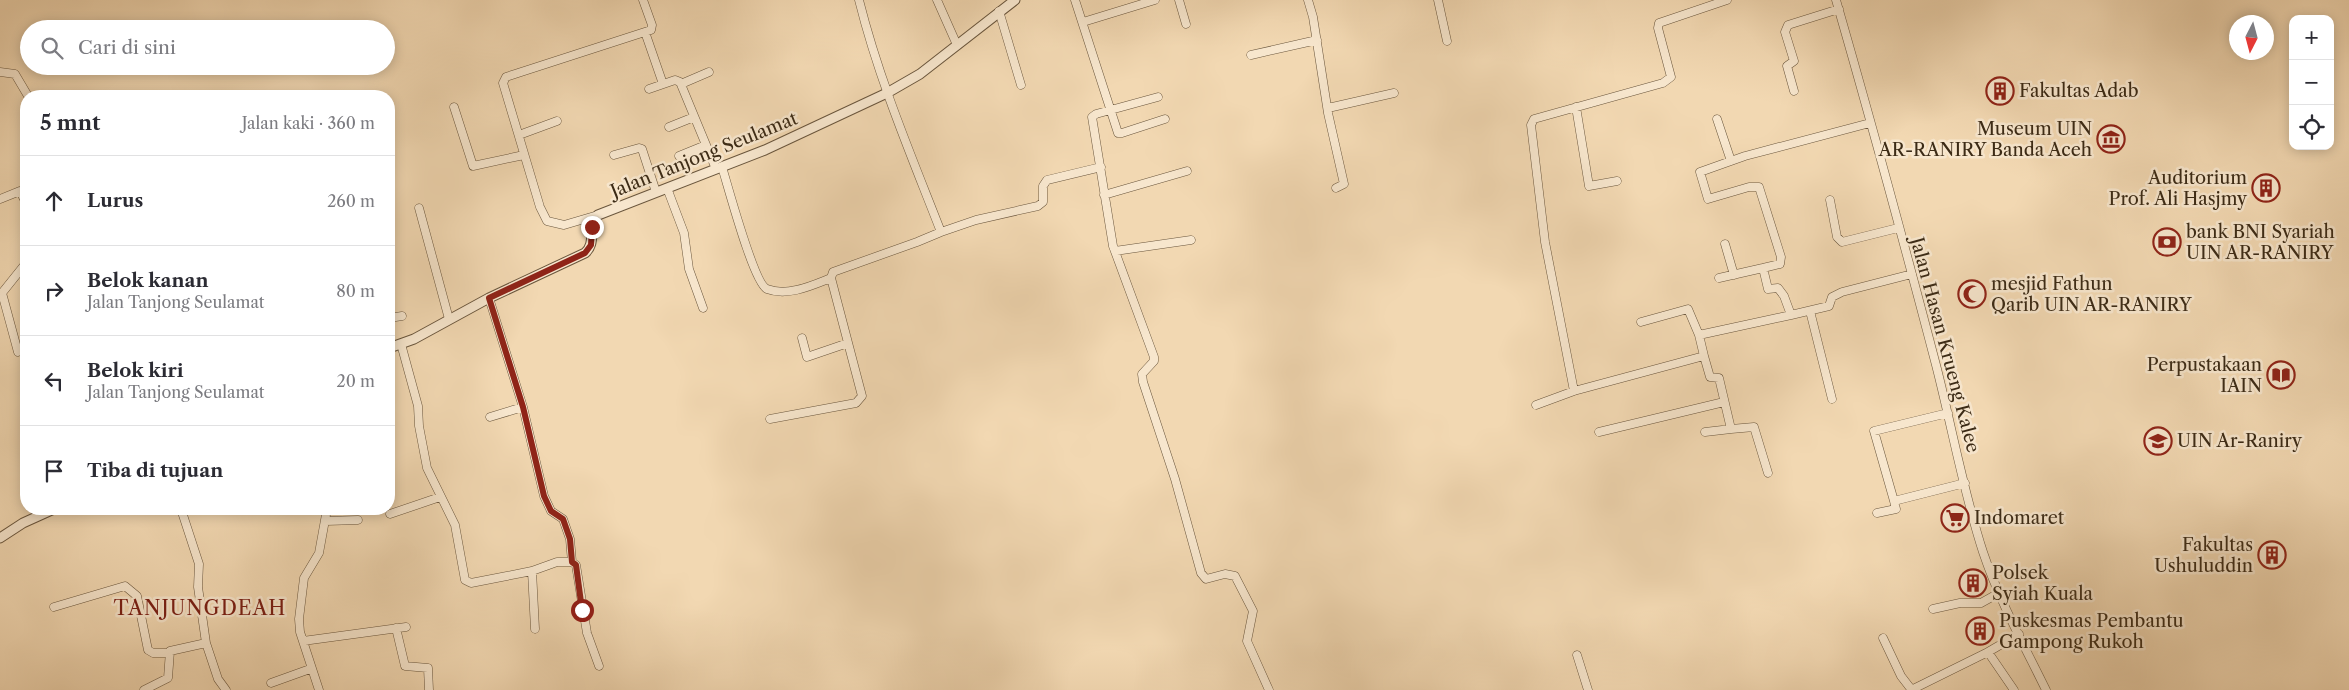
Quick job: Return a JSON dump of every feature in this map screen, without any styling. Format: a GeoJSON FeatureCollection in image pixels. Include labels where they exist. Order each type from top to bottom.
{"type":"FeatureCollection","features":[{"type":"Feature","properties":{"kind":"street"},"geometry":{"type":"LineString","coordinates":[[598,214],[564,225],[547,221],[540,207],[503,83],[506,77],[651,30],[652,25],[643,0]]}},
{"type":"Feature","properties":{"kind":"street"},"geometry":{"type":"LineString","coordinates":[[859,0],[887,93],[941,232]]}},
{"type":"Feature","properties":{"kind":"street"},"geometry":{"type":"LineString","coordinates":[[937,0],[957,45]]}},
{"type":"Feature","properties":{"kind":"street","name":"Jalan Tanjong Seulamat"},"geometry":{"type":"LineString","coordinates":[[395,346],[489,298],[588,251],[592,242],[592,222],[598,214],[719,168],[800,134],[887,93],[920,74],[1015,0]]}},
{"type":"Feature","properties":{"kind":"street"},"geometry":{"type":"LineString","coordinates":[[1075,0],[1084,22],[1116,131],[1120,133],[1165,119]]}},
{"type":"Feature","properties":{"kind":"street"},"geometry":{"type":"LineString","coordinates":[[1084,22],[1155,0]]}},
{"type":"Feature","properties":{"kind":"street"},"geometry":{"type":"LineString","coordinates":[[1179,0],[1186,24]]}},
{"type":"Feature","properties":{"kind":"street"},"geometry":{"type":"LineString","coordinates":[[1308,0],[1344,184],[1336,188]]}},
{"type":"Feature","properties":{"kind":"street"},"geometry":{"type":"LineString","coordinates":[[1438,0],[1447,41]]}},
{"type":"Feature","properties":{"kind":"street"},"geometry":{"type":"LineString","coordinates":[[1574,391],[1545,242],[1532,125],[1534,119],[1663,83],[1671,77],[1658,28],[1659,23],[1718,1],[1727,0]]}},
{"type":"Feature","properties":{"kind":"street","name":"Jalan Hasan Krueng Kalee"},"geometry":{"type":"LineString","coordinates":[[1836,0],[1847,34],[1912,274],[1983,552],[1999,593],[2046,690]]}},
{"type":"Feature","properties":{"kind":"street"},"geometry":{"type":"LineString","coordinates":[[1794,91],[1787,66],[1794,61],[1785,32],[1786,28],[1788,25],[1839,9]]}},
{"type":"Feature","properties":{"kind":"street"},"geometry":{"type":"LineString","coordinates":[[999,11],[1021,84]]}},
{"type":"Feature","properties":{"kind":"street"},"geometry":{"type":"LineString","coordinates":[[645,32],[663,84]]}},
{"type":"Feature","properties":{"kind":"street"},"geometry":{"type":"LineString","coordinates":[[1251,55],[1317,40]]}},
{"type":"Feature","properties":{"kind":"street"},"geometry":{"type":"LineString","coordinates":[[0,72],[15,74],[24,90]]}},
{"type":"Feature","properties":{"kind":"street"},"geometry":{"type":"LineString","coordinates":[[681,84],[708,72]]}},
{"type":"Feature","properties":{"kind":"street"},"geometry":{"type":"LineString","coordinates":[[649,89],[675,80],[681,84],[706,144],[719,168],[753,268],[762,286],[770,290],[794,290],[831,278],[836,271],[941,232],[976,220],[1038,206],[1043,202],[1043,186],[1047,180],[1101,166]]}},
{"type":"Feature","properties":{"kind":"street"},"geometry":{"type":"LineString","coordinates":[[1328,108],[1394,93]]}},
{"type":"Feature","properties":{"kind":"street"},"geometry":{"type":"LineString","coordinates":[[1158,97],[1096,114],[1091,119],[1101,166],[1104,195],[1115,251],[1154,357],[1154,361],[1142,374],[1143,382],[1175,479],[1201,573],[1206,579],[1225,574],[1235,576],[1252,607],[1253,614],[1247,641],[1269,690]]}},
{"type":"Feature","properties":{"kind":"street"},"geometry":{"type":"LineString","coordinates":[[454,107],[473,166],[524,155]]}},
{"type":"Feature","properties":{"kind":"street"},"geometry":{"type":"LineString","coordinates":[[1576,107],[1589,186],[1618,181]]}},
{"type":"Feature","properties":{"kind":"street"},"geometry":{"type":"LineString","coordinates":[[668,127],[694,117]]}},
{"type":"Feature","properties":{"kind":"street"},"geometry":{"type":"LineString","coordinates":[[1718,118],[1731,161]]}},
{"type":"Feature","properties":{"kind":"street"},"geometry":{"type":"LineString","coordinates":[[519,134],[557,121]]}},
{"type":"Feature","properties":{"kind":"street"},"geometry":{"type":"LineString","coordinates":[[1719,278],[1778,266],[1781,257],[1759,187],[1749,187],[1708,198],[1702,184],[1700,172],[1731,161],[1870,123]]}},
{"type":"Feature","properties":{"kind":"street"},"geometry":{"type":"LineString","coordinates":[[679,156],[706,144]]}},
{"type":"Feature","properties":{"kind":"street"},"geometry":{"type":"LineString","coordinates":[[614,155],[639,148],[642,149],[656,192]]}},
{"type":"Feature","properties":{"kind":"street"},"geometry":{"type":"LineString","coordinates":[[1104,195],[1187,171]]}},
{"type":"Feature","properties":{"kind":"street"},"geometry":{"type":"LineString","coordinates":[[667,188],[684,233],[689,269],[703,308]]}},
{"type":"Feature","properties":{"kind":"street"},"geometry":{"type":"LineString","coordinates":[[0,199],[20,191]]}},
{"type":"Feature","properties":{"kind":"street"},"geometry":{"type":"LineString","coordinates":[[1830,200],[1837,237],[1842,242],[1898,228]]}},
{"type":"Feature","properties":{"kind":"street"},"geometry":{"type":"LineString","coordinates":[[419,208],[449,319]]}},
{"type":"Feature","properties":{"kind":"street"},"geometry":{"type":"LineString","coordinates":[[1115,251],[1191,240]]}},
{"type":"Feature","properties":{"kind":"street"},"geometry":{"type":"LineString","coordinates":[[1725,244],[1734,275]]}},
{"type":"Feature","properties":{"kind":"street"},"geometry":{"type":"LineString","coordinates":[[1763,268],[1768,289],[1778,288],[1784,296],[1791,316]]}},
{"type":"Feature","properties":{"kind":"street"},"geometry":{"type":"LineString","coordinates":[[18,352],[2,293],[20,270]]}},
{"type":"Feature","properties":{"kind":"street"},"geometry":{"type":"LineString","coordinates":[[1699,335],[1829,306],[1832,297],[1842,292],[1912,274]]}},
{"type":"Feature","properties":{"kind":"street"},"geometry":{"type":"LineString","coordinates":[[770,420],[860,400],[862,396],[831,278]]}},
{"type":"Feature","properties":{"kind":"street"},"geometry":{"type":"LineString","coordinates":[[489,298],[523,407],[544,496],[551,511],[563,519],[570,539],[572,562],[576,565],[587,633],[599,666]]}},
{"type":"Feature","properties":{"kind":"street"},"geometry":{"type":"LineString","coordinates":[[1641,322],[1688,309],[1699,335],[1710,377],[1719,378],[1731,429]]}},
{"type":"Feature","properties":{"kind":"street"},"geometry":{"type":"LineString","coordinates":[[1810,310],[1832,399]]}},
{"type":"Feature","properties":{"kind":"street"},"geometry":{"type":"LineString","coordinates":[[395,317],[402,316]]}},
{"type":"Feature","properties":{"kind":"street"},"geometry":{"type":"LineString","coordinates":[[802,338],[807,357],[848,344]]}},
{"type":"Feature","properties":{"kind":"street"},"geometry":{"type":"LineString","coordinates":[[401,344],[418,406],[419,426],[427,468],[455,525],[467,582],[471,583],[532,571],[557,562],[572,562]]}},
{"type":"Feature","properties":{"kind":"street"},"geometry":{"type":"LineString","coordinates":[[1536,405],[1574,391],[1704,356]]}},
{"type":"Feature","properties":{"kind":"street"},"geometry":{"type":"LineString","coordinates":[[1599,432],[1724,402]]}},
{"type":"Feature","properties":{"kind":"street"},"geometry":{"type":"LineString","coordinates":[[490,417],[523,407]]}},
{"type":"Feature","properties":{"kind":"street"},"geometry":{"type":"LineString","coordinates":[[1877,513],[1896,509],[1874,431],[1948,414]]}},
{"type":"Feature","properties":{"kind":"street"},"geometry":{"type":"LineString","coordinates":[[1705,432],[1754,426],[1768,473]]}},
{"type":"Feature","properties":{"kind":"street"},"geometry":{"type":"LineString","coordinates":[[1894,501],[1965,482]]}},
{"type":"Feature","properties":{"kind":"street"},"geometry":{"type":"LineString","coordinates":[[395,512],[440,497]]}},
{"type":"Feature","properties":{"kind":"street"},"geometry":{"type":"LineString","coordinates":[[0,538],[23,523],[41,515]]}},
{"type":"Feature","properties":{"kind":"street"},"geometry":{"type":"LineString","coordinates":[[182,515],[199,564],[198,587],[206,643],[218,679],[226,690]]}},
{"type":"Feature","properties":{"kind":"street"},"geometry":{"type":"LineString","coordinates":[[319,690],[310,669],[302,641],[299,619],[304,578],[319,553],[327,515]]}},
{"type":"Feature","properties":{"kind":"street"},"geometry":{"type":"LineString","coordinates":[[326,521],[358,520]]}},
{"type":"Feature","properties":{"kind":"street"},"geometry":{"type":"LineString","coordinates":[[532,571],[535,629]]}},
{"type":"Feature","properties":{"kind":"street"},"geometry":{"type":"LineString","coordinates":[[54,607],[125,586],[137,596],[148,650],[153,653],[168,654],[174,649],[206,643]]}},
{"type":"Feature","properties":{"kind":"street"},"geometry":{"type":"LineString","coordinates":[[1933,610],[1960,602],[1982,603],[1999,593]]}},
{"type":"Feature","properties":{"kind":"street"},"geometry":{"type":"LineString","coordinates":[[302,641],[406,627]]}},
{"type":"Feature","properties":{"kind":"street"},"geometry":{"type":"LineString","coordinates":[[396,628],[405,666],[428,668],[429,690]]}},
{"type":"Feature","properties":{"kind":"street"},"geometry":{"type":"LineString","coordinates":[[1883,638],[1901,676],[1911,689],[1988,652],[2019,634]]}},
{"type":"Feature","properties":{"kind":"street"},"geometry":{"type":"LineString","coordinates":[[1988,652],[2014,690]]}},
{"type":"Feature","properties":{"kind":"street"},"geometry":{"type":"LineString","coordinates":[[144,690],[168,678],[168,654]]}},
{"type":"Feature","properties":{"kind":"street"},"geometry":{"type":"LineString","coordinates":[[1577,655],[1588,690]]}},
{"type":"Feature","properties":{"kind":"street"},"geometry":{"type":"LineString","coordinates":[[271,683],[310,669]]}},
{"type":"Feature","properties":{"kind":"place","name":"Fakultas Adab"},"geometry":{"type":"Point","coordinates":[2000,91]}},
{"type":"Feature","properties":{"kind":"place","name":"Museum UIN AR-RANIRY Banda Aceh"},"geometry":{"type":"Point","coordinates":[2111,139]}},
{"type":"Feature","properties":{"kind":"place","name":"Auditorium Prof. Ali Hasjmy"},"geometry":{"type":"Point","coordinates":[2266,188]}},
{"type":"Feature","properties":{"kind":"place","name":"bank BNI Syariah UIN AR-RANIRY"},"geometry":{"type":"Point","coordinates":[2167,242]}},
{"type":"Feature","properties":{"kind":"place","name":"mesjid Fathun Qarib UIN AR-RANIRY"},"geometry":{"type":"Point","coordinates":[1972,294]}},
{"type":"Feature","properties":{"kind":"place","name":"Perpustakaan IAIN"},"geometry":{"type":"Point","coordinates":[2281,375]}},
{"type":"Feature","properties":{"kind":"place","name":"UIN Ar-Raniry"},"geometry":{"type":"Point","coordinates":[2158,441]}},
{"type":"Feature","properties":{"kind":"place","name":"Indomaret"},"geometry":{"type":"Point","coordinates":[1955,518]}},
{"type":"Feature","properties":{"kind":"place","name":"Fakultas Ushuluddin"},"geometry":{"type":"Point","coordinates":[2272,555]}},
{"type":"Feature","properties":{"kind":"place","name":"Polsek Syiah Kuala"},"geometry":{"type":"Point","coordinates":[1973,583]}},
{"type":"Feature","properties":{"kind":"place","name":"Puskesmas Pembantu Gampong Rukoh"},"geometry":{"type":"Point","coordinates":[1980,631]}},
{"type":"Feature","properties":{"kind":"district","name":"TANJUNGDEAH"},"geometry":{"type":"Point","coordinates":[200,608]}},
{"type":"Feature","properties":{"kind":"route"},"geometry":{"type":"LineString","coordinates":[[582,610],[576,565],[572,562],[570,539],[563,519],[551,511],[544,496],[523,407],[489,298],[588,251],[592,242],[592,227]]}}]}
